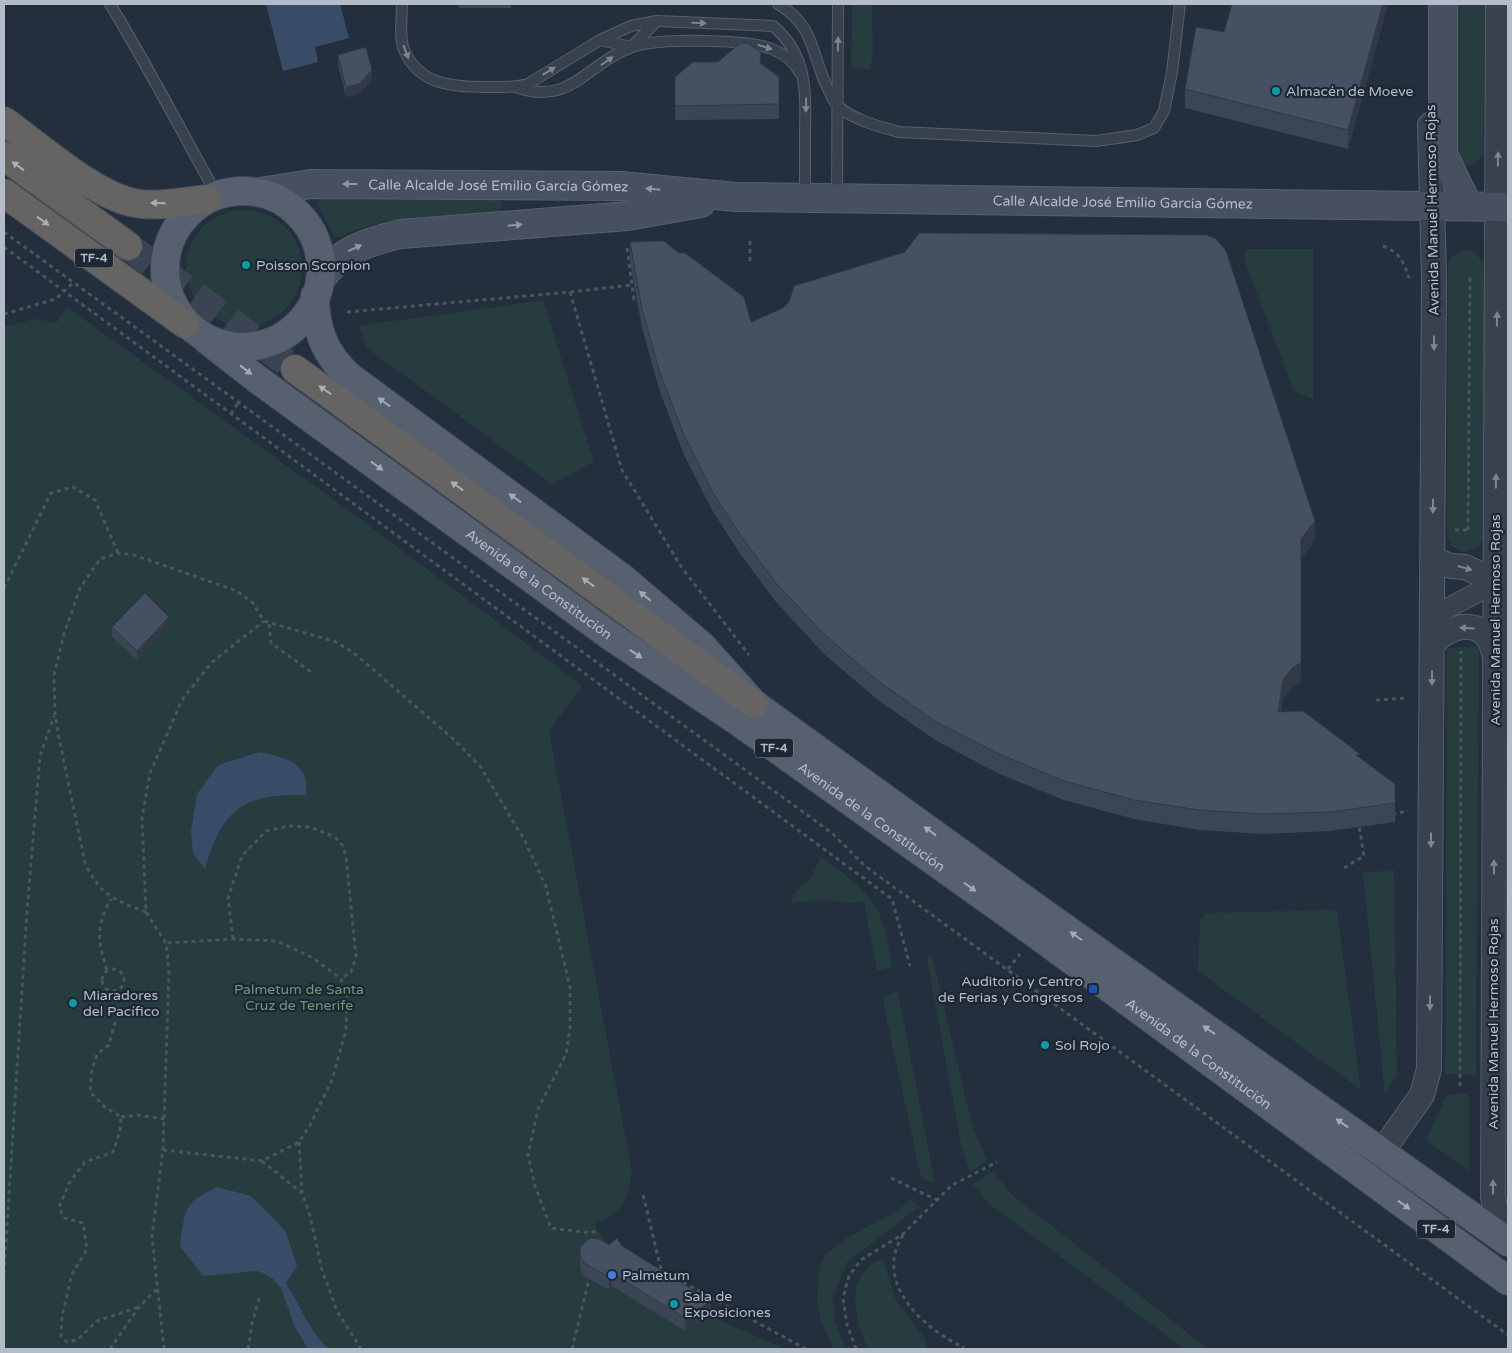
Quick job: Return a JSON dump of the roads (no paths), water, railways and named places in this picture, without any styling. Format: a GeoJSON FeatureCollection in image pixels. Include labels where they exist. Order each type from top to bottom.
{"type":"FeatureCollection","features":[{"type":"Feature","properties":{"kind":"highway"},"geometry":{"type":"LineString","coordinates":[[4,121],[91,184],[111,195],[131,202],[166,204],[212,197]]}},
{"type":"Feature","properties":{"kind":"highway","name":"TF-4"},"geometry":{"type":"LineString","coordinates":[[4,156],[128,246]]}},
{"type":"Feature","properties":{"kind":"highway","name":"TF-4"},"geometry":{"type":"LineString","coordinates":[[4,193],[185,324]]}},
{"type":"Feature","properties":{"kind":"highway","name":"Avenida de la Constitución"},"geometry":{"type":"LineString","coordinates":[[295,369],[754,704]]}},
{"type":"Feature","properties":{"kind":"main road"},"geometry":{"type":"LineString","coordinates":[[1443,4],[1443,154],[1468,206]]}},
{"type":"Feature","properties":{"kind":"main road","name":"Calle Alcalde José Emilio García Gómez"},"geometry":{"type":"LineString","coordinates":[[260,192],[311,184],[611,186],[736,197],[1503,207]]}},
{"type":"Feature","properties":{"kind":"main road"},"geometry":{"type":"LineString","coordinates":[[185,324],[172,300],[166,275],[167,249],[182,221],[212,197],[238,190],[260,192],[284,202],[295,210],[312,232],[318,249],[318,328],[327,352],[337,365],[350,378],[622,576],[703,647],[754,704]]}},
{"type":"Feature","properties":{"kind":"main road","name":"Calle Alcalde José Emilio García Gómez"},"geometry":{"type":"LineString","coordinates":[[317,288],[326,270],[346,252],[367,243],[400,234],[628,216],[736,197]]}},
{"type":"Feature","properties":{"kind":"main road"},"geometry":{"type":"LineString","coordinates":[[207,340],[237,346],[268,342],[296,325],[306,313],[317,288]]}},
{"type":"Feature","properties":{"kind":"main road","name":"TF-4"},"geometry":{"type":"LineString","coordinates":[[185,324],[207,340]]}},
{"type":"Feature","properties":{"kind":"main road","name":"Avenida de la Constitución"},"geometry":{"type":"LineString","coordinates":[[207,340],[609,635],[739,722],[1036,934],[1364,1177],[1508,1281]]}},
{"type":"Feature","properties":{"kind":"main road","name":"Avenida de la Constitución"},"geometry":{"type":"LineString","coordinates":[[754,704],[1049,917],[1503,1238]]}},
{"type":"Feature","properties":{"kind":"street","name":"Avenida Manuel Hermoso Rojas"},"geometry":{"type":"LineString","coordinates":[[1364,1177],[1422,1095],[1429,1069],[1434,278],[1430,4]]}},
{"type":"Feature","properties":{"kind":"street","name":"Avenida Manuel Hermoso Rojas"},"geometry":{"type":"LineString","coordinates":[[1498,4],[1503,207],[1503,582],[1494,653],[1501,907],[1492,1196],[1503,1238]]}},
{"type":"Feature","properties":{"kind":"street"},"geometry":{"type":"LineString","coordinates":[[1433,559],[1451,566],[1466,567],[1503,582]]}},
{"type":"Feature","properties":{"kind":"street"},"geometry":{"type":"LineString","coordinates":[[1433,616],[1503,582]]}},
{"type":"Feature","properties":{"kind":"street"},"geometry":{"type":"LineString","coordinates":[[1432,645],[1439,636],[1450,630],[1458,627],[1475,628],[1488,638],[1494,653]]}},
{"type":"Feature","properties":{"kind":"lane"},"geometry":{"type":"LineString","coordinates":[[110,4],[150,71],[187,142],[212,197]]}},
{"type":"Feature","properties":{"kind":"lane"},"geometry":{"type":"LineString","coordinates":[[402,4],[403,48],[410,63],[436,83],[454,87],[516,87],[544,93],[560,91],[630,47],[657,21]]}},
{"type":"Feature","properties":{"kind":"lane"},"geometry":{"type":"LineString","coordinates":[[778,4],[794,13],[806,30],[825,83],[837,106],[869,124],[899,132],[1096,141],[1137,135],[1154,128],[1164,111],[1172,72],[1180,4]]}},
{"type":"Feature","properties":{"kind":"lane"},"geometry":{"type":"LineString","coordinates":[[837,198],[838,4]]}},
{"type":"Feature","properties":{"kind":"lane"},"geometry":{"type":"LineString","coordinates":[[516,87],[528,84],[600,40],[631,26],[657,21],[773,26],[783,34],[794,50],[802,67],[806,87],[805,198]]}},
{"type":"Feature","properties":{"kind":"lane"},"geometry":{"type":"LineString","coordinates":[[600,40],[630,47],[644,43],[754,44],[785,55],[797,67],[806,87]]}},
{"type":"Feature","properties":{"kind":"water"},"geometry":{"type":"Polygon","coordinates":[[[266,4],[340,4],[349,38],[315,47],[318,62],[283,71],[266,4]]]}},
{"type":"Feature","properties":{"kind":"water"},"geometry":{"type":"Polygon","coordinates":[[[259,752],[286,759],[300,768],[306,784],[306,795],[284,795],[266,798],[251,802],[238,809],[219,832],[205,869],[193,853],[191,832],[197,794],[218,765],[259,752]]]}},
{"type":"Feature","properties":{"kind":"water"},"geometry":{"type":"Polygon","coordinates":[[[217,1187],[251,1196],[286,1232],[297,1266],[286,1283],[316,1335],[329,1349],[308,1349],[294,1325],[281,1288],[272,1278],[257,1271],[203,1276],[180,1246],[187,1209],[205,1193],[217,1187]]]}},
{"type":"Feature","properties":{"kind":"tunnel"},"geometry":{"type":"LineString","coordinates":[[128,246],[295,369]]}},
{"type":"Feature","properties":{"kind":"place","name":"Almacén de Moeve"},"geometry":{"type":"Point","coordinates":[1276,91]}},
{"type":"Feature","properties":{"kind":"place","name":"Poisson Scorpion"},"geometry":{"type":"Point","coordinates":[246,265]}},
{"type":"Feature","properties":{"kind":"place","name":"Auditorio y Centro de Ferias y Congresos"},"geometry":{"type":"Point","coordinates":[1093,989]}},
{"type":"Feature","properties":{"kind":"place","name":"Miaradores del Pacífico"},"geometry":{"type":"Point","coordinates":[73,1003]}},
{"type":"Feature","properties":{"kind":"place","name":"Sol Rojo"},"geometry":{"type":"Point","coordinates":[1045,1045]}},
{"type":"Feature","properties":{"kind":"place","name":"Palmetum"},"geometry":{"type":"Point","coordinates":[612,1275]}},
{"type":"Feature","properties":{"kind":"place","name":"Sala de Exposiciones"},"geometry":{"type":"Point","coordinates":[674,1304]}},
{"type":"Feature","properties":{"kind":"park label","name":"Palmetum de Santa Cruz de Tenerife"},"geometry":{"type":"Point","coordinates":[299,998]}}]}
